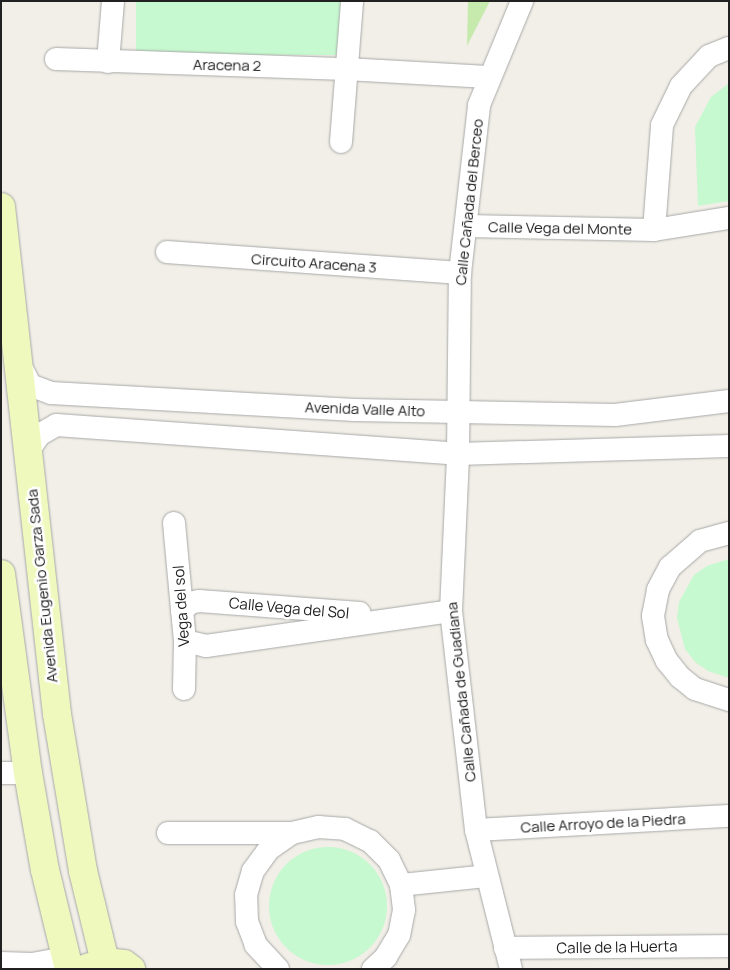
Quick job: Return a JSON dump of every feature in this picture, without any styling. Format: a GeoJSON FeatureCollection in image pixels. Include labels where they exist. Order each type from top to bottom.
{"type":"FeatureCollection","features":[{"type":"Feature","properties":{"kind":"street"},"geometry":{"type":"LineString","coordinates":[[108,62],[113,1]]}},
{"type":"Feature","properties":{"kind":"street"},"geometry":{"type":"LineString","coordinates":[[341,142],[352,1]]}},
{"type":"Feature","properties":{"kind":"street","name":"Calle Cañada del Berceo"},"geometry":{"type":"LineString","coordinates":[[458,412],[460,274],[479,105],[488,77],[522,1]]}},
{"type":"Feature","properties":{"kind":"street","name":"Calle Vega del Monte"},"geometry":{"type":"LineString","coordinates":[[654,230],[662,125],[681,86],[708,56],[729,48]]}},
{"type":"Feature","properties":{"kind":"street","name":"Aracena 2"},"geometry":{"type":"LineString","coordinates":[[56,59],[346,68],[488,77]]}},
{"type":"Feature","properties":{"kind":"street","name":"Avenida Eugenio Garza Sada"},"geometry":{"type":"LineString","coordinates":[[1,207],[57,714],[83,871],[81,964]]}},
{"type":"Feature","properties":{"kind":"street","name":"Calle Vega del Monte"},"geometry":{"type":"LineString","coordinates":[[466,226],[654,230],[729,218]]}},
{"type":"Feature","properties":{"kind":"street","name":"Circuito Aracena 3"},"geometry":{"type":"LineString","coordinates":[[167,252],[460,274]]}},
{"type":"Feature","properties":{"kind":"street","name":"Avenida Valle Alto"},"geometry":{"type":"LineString","coordinates":[[17,360],[30,386],[51,393],[355,410],[615,415],[729,401]]}},
{"type":"Feature","properties":{"kind":"street","name":"Calle Cañada de Guadiana"},"geometry":{"type":"LineString","coordinates":[[458,412],[451,610],[476,830],[508,958]]}},
{"type":"Feature","properties":{"kind":"street"},"geometry":{"type":"LineString","coordinates":[[27,453],[39,435],[56,425],[458,454],[729,446]]}},
{"type":"Feature","properties":{"kind":"street","name":"Vega del sol"},"geometry":{"type":"LineString","coordinates":[[174,523],[185,640],[184,689]]}},
{"type":"Feature","properties":{"kind":"street"},"geometry":{"type":"LineString","coordinates":[[729,533],[700,541],[670,567],[658,590],[653,616],[657,640],[667,661],[680,677],[703,693],[729,700]]}},
{"type":"Feature","properties":{"kind":"street"},"geometry":{"type":"LineString","coordinates":[[1,576],[22,719],[14,773],[45,870],[81,964]]}},
{"type":"Feature","properties":{"kind":"street","name":"Calle Vega del Sol"},"geometry":{"type":"LineString","coordinates":[[182,611],[190,603],[199,601],[399,616]]}},
{"type":"Feature","properties":{"kind":"street","name":"Calle Vega del Sol"},"geometry":{"type":"LineString","coordinates":[[185,640],[206,646],[399,616],[451,610]]}},
{"type":"Feature","properties":{"kind":"street"},"geometry":{"type":"LineString","coordinates":[[22,719],[57,714]]}},
{"type":"Feature","properties":{"kind":"street","name":"Calle Arroyo de la Piedra"},"geometry":{"type":"LineString","coordinates":[[476,830],[729,816]]}},
{"type":"Feature","properties":{"kind":"street"},"geometry":{"type":"LineString","coordinates":[[278,969],[256,945],[247,921],[246,895],[253,871],[269,849],[292,834],[318,827],[345,829],[362,837],[390,860],[401,885],[404,910],[399,935],[386,957],[372,969]]}},
{"type":"Feature","properties":{"kind":"street"},"geometry":{"type":"LineString","coordinates":[[168,833],[228,830],[292,834]]}},
{"type":"Feature","properties":{"kind":"street"},"geometry":{"type":"LineString","coordinates":[[401,885],[487,876]]}},
{"type":"Feature","properties":{"kind":"street","name":"Calle de la Huerta"},"geometry":{"type":"LineString","coordinates":[[508,958],[729,946]]}},
{"type":"Feature","properties":{"kind":"street"},"geometry":{"type":"LineString","coordinates":[[1,963],[124,964],[131,969]]}},
{"type":"Feature","properties":{"kind":"green space"},"geometry":{"type":"Polygon","coordinates":[[[136,1],[345,1],[345,55],[136,55],[136,1]]]}},
{"type":"Feature","properties":{"kind":"green space"},"geometry":{"type":"Polygon","coordinates":[[[468,1],[490,1],[467,46],[468,1]]]}},
{"type":"Feature","properties":{"kind":"green space"},"geometry":{"type":"Polygon","coordinates":[[[729,83],[729,201],[698,206],[695,127],[711,97],[729,83]]]}},
{"type":"Feature","properties":{"kind":"green space"},"geometry":{"type":"Polygon","coordinates":[[[729,559],[729,678],[708,671],[695,662],[685,649],[677,618],[679,602],[694,575],[707,566],[729,559]]]}},
{"type":"Feature","properties":{"kind":"green space"},"geometry":{"type":"Polygon","coordinates":[[[328,847],[351,852],[370,864],[382,883],[387,906],[382,929],[370,948],[351,960],[328,965],[305,960],[286,948],[274,929],[269,906],[274,883],[286,864],[305,852],[328,847]]]}}]}
